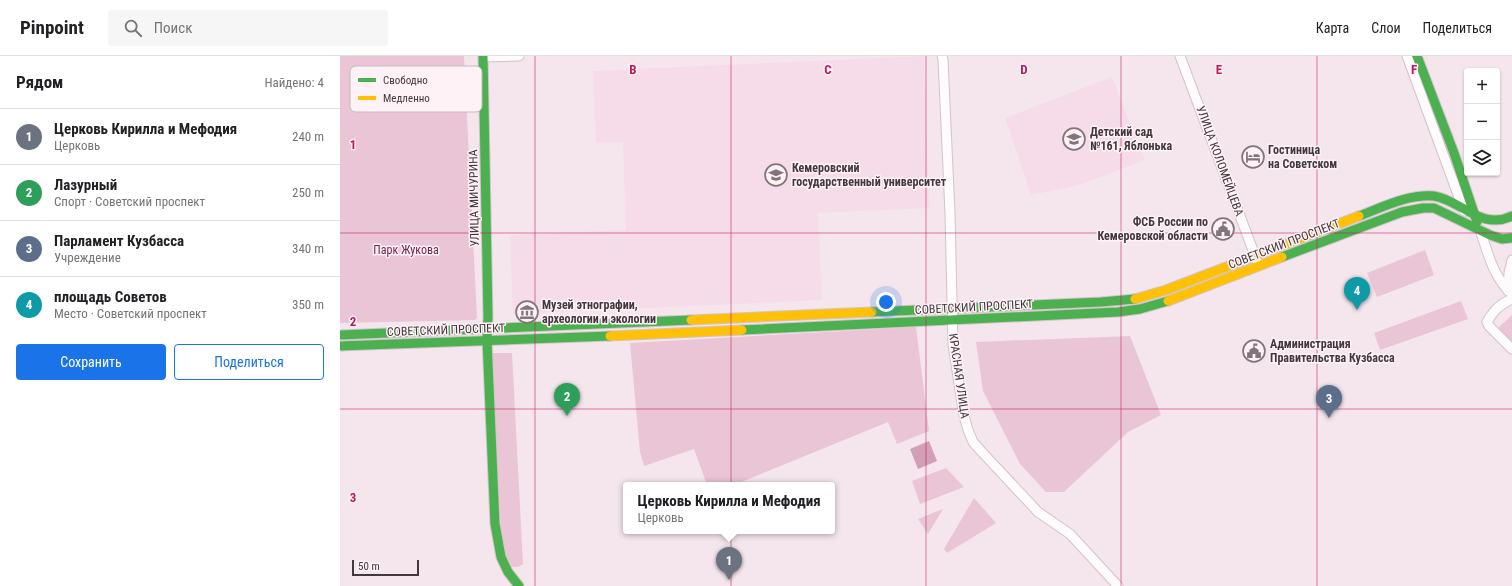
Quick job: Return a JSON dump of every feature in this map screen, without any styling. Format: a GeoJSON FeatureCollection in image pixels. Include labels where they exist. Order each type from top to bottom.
{"type":"FeatureCollection","features":[{"type":"Feature","properties":{"kind":"main road"},"geometry":{"type":"LineString","coordinates":[[1417,56],[1454,153],[1480,230]]}},
{"type":"Feature","properties":{"kind":"main road","name":"УЛИЦА МИЧУРИНА"},"geometry":{"type":"LineString","coordinates":[[483,57],[488,317],[487,340],[496,536],[498,549],[503,562],[512,578],[519,586]]}},
{"type":"Feature","properties":{"kind":"main road","name":"СОВЕТСКИЙ ПРОСПЕКТ"},"geometry":{"type":"LineString","coordinates":[[340,335],[952,309],[1134,299],[1166,290],[1256,257],[1406,198],[1436,197],[1482,218],[1500,220],[1512,216]]}},
{"type":"Feature","properties":{"kind":"main road","name":"СОВЕТСКИЙ ПРОСПЕКТ"},"geometry":{"type":"LineString","coordinates":[[340,346],[619,336],[1118,312],[1160,304],[1414,209],[1434,208],[1502,239],[1512,238]]}},
{"type":"Feature","properties":{"kind":"street"},"geometry":{"type":"LineString","coordinates":[[483,57],[519,56]]}},
{"type":"Feature","properties":{"kind":"street","name":"КРАСНАЯ УЛИЦА"},"geometry":{"type":"LineString","coordinates":[[942,56],[950,213],[953,345],[964,416],[968,430],[973,442],[1038,512],[1070,534],[1118,586]]}},
{"type":"Feature","properties":{"kind":"street","name":"УЛИЦА КОЛОМЕЙЦЕВА"},"geometry":{"type":"LineString","coordinates":[[1180,56],[1259,267]]}},
{"type":"Feature","properties":{"kind":"street"},"geometry":{"type":"LineString","coordinates":[[1407,56],[1464,210],[1469,220],[1480,230],[1493,269],[1511,294]]}},
{"type":"Feature","properties":{"kind":"street"},"geometry":{"type":"LineString","coordinates":[[1511,294],[1509,273],[1512,260]]}},
{"type":"Feature","properties":{"kind":"street"},"geometry":{"type":"LineString","coordinates":[[1511,294],[1494,310],[1487,322],[1489,326],[1512,349]]}},
{"type":"Feature","properties":{"kind":"shaded area","name":"Кемеровский государственный университет"},"geometry":{"type":"Polygon","coordinates":[[[924,56],[929,208],[818,213],[822,300],[513,314],[510,235],[626,230],[623,142],[596,143],[593,71],[924,56]]]}},
{"type":"Feature","properties":{"kind":"shaded area","name":"Детский сад №161, Яблонька"},"geometry":{"type":"Polygon","coordinates":[[[1112,77],[1145,160],[1080,185],[1031,195],[1005,118],[1112,77]]]}},
{"type":"Feature","properties":{"kind":"shaded area"},"geometry":{"type":"Polygon","coordinates":[[[929,441],[937,461],[918,469],[910,449],[929,441]]]}},
{"type":"Feature","properties":{"kind":"green space","name":"Парк Жукова"},"geometry":{"type":"Polygon","coordinates":[[[340,56],[464,56],[464,66],[350,66],[350,112],[467,112],[477,318],[475,320],[340,323],[340,56]]]}},
{"type":"Feature","properties":{"kind":"green space"},"geometry":{"type":"Polygon","coordinates":[[[1425,250],[1434,275],[1377,297],[1367,273],[1425,250]]]}},
{"type":"Feature","properties":{"kind":"green space"},"geometry":{"type":"Polygon","coordinates":[[[1461,301],[1468,319],[1380,350],[1374,333],[1461,301]]]}},
{"type":"Feature","properties":{"kind":"green space"},"geometry":{"type":"Polygon","coordinates":[[[1512,315],[1512,342],[1498,328],[1512,315]]]}},
{"type":"Feature","properties":{"kind":"green space"},"geometry":{"type":"Polygon","coordinates":[[[916,327],[929,431],[897,444],[888,422],[741,482],[706,482],[694,449],[644,466],[640,452],[630,343],[916,327]]]}},
{"type":"Feature","properties":{"kind":"green space"},"geometry":{"type":"Polygon","coordinates":[[[1130,336],[1161,415],[1128,432],[1064,492],[1046,492],[1020,464],[983,391],[976,342],[1130,336]]]}},
{"type":"Feature","properties":{"kind":"green space"},"geometry":{"type":"Polygon","coordinates":[[[492,353],[512,353],[523,564],[517,567],[510,566],[502,552],[492,353]]]}},
{"type":"Feature","properties":{"kind":"green space"},"geometry":{"type":"Polygon","coordinates":[[[946,468],[964,487],[920,504],[912,481],[946,468]]]}},
{"type":"Feature","properties":{"kind":"green space"},"geometry":{"type":"Polygon","coordinates":[[[974,498],[996,523],[947,553],[944,549],[974,498]]]}},
{"type":"Feature","properties":{"kind":"green space"},"geometry":{"type":"Polygon","coordinates":[[[943,509],[928,534],[918,519],[943,509]]]}},
{"type":"Feature","properties":{"kind":"traffic: fast"},"geometry":{"type":"LineString","coordinates":[[483,56],[488,317],[487,340],[495,524],[501,557],[508,572],[519,586]]}},
{"type":"Feature","properties":{"kind":"traffic: fast"},"geometry":{"type":"LineString","coordinates":[[1417,56],[1454,153],[1477,222]]}},
{"type":"Feature","properties":{"kind":"traffic: fast"},"geometry":{"type":"LineString","coordinates":[[1359,216],[1405,199],[1424,196],[1434,196],[1444,199],[1472,213],[1491,220],[1501,220],[1512,216]]}},
{"type":"Feature","properties":{"kind":"traffic: fast"},"geometry":{"type":"LineString","coordinates":[[1282,257],[1402,212],[1423,208],[1434,208],[1490,235],[1502,239],[1512,238]]}},
{"type":"Feature","properties":{"kind":"traffic: fast"},"geometry":{"type":"LineString","coordinates":[[872,312],[1101,302],[1135,299]]}},
{"type":"Feature","properties":{"kind":"traffic: fast"},"geometry":{"type":"LineString","coordinates":[[742,330],[1118,312],[1140,309],[1168,301]]}},
{"type":"Feature","properties":{"kind":"traffic: fast"},"geometry":{"type":"LineString","coordinates":[[340,335],[691,320]]}},
{"type":"Feature","properties":{"kind":"traffic: fast"},"geometry":{"type":"LineString","coordinates":[[340,346],[610,336]]}},
{"type":"Feature","properties":{"kind":"traffic: slow"},"geometry":{"type":"LineString","coordinates":[[1135,299],[1166,290],[1359,216]]}},
{"type":"Feature","properties":{"kind":"traffic: slow"},"geometry":{"type":"LineString","coordinates":[[1168,301],[1282,257]]}},
{"type":"Feature","properties":{"kind":"traffic: slow"},"geometry":{"type":"LineString","coordinates":[[691,320],[872,312]]}},
{"type":"Feature","properties":{"kind":"traffic: slow"},"geometry":{"type":"LineString","coordinates":[[610,336],[742,330]]}},
{"type":"Feature","properties":{"kind":"place","name":"Детский сад №161, Яблонька"},"geometry":{"type":"Point","coordinates":[1074,139]}},
{"type":"Feature","properties":{"kind":"place","name":"Гостиница на Советском"},"geometry":{"type":"Point","coordinates":[1253,157]}},
{"type":"Feature","properties":{"kind":"place","name":"Кемеровский государственный университет"},"geometry":{"type":"Point","coordinates":[776,175]}},
{"type":"Feature","properties":{"kind":"place","name":"ФСБ России по Кемеровской области"},"geometry":{"type":"Point","coordinates":[1223,229]}},
{"type":"Feature","properties":{"kind":"place","name":"площадь Советов"},"geometry":{"type":"Point","coordinates":[1357,310]}},
{"type":"Feature","properties":{"kind":"place","name":"Музей этнографии, археологии и экологии"},"geometry":{"type":"Point","coordinates":[527,312]}},
{"type":"Feature","properties":{"kind":"place","name":"Администрация Правительства Кузбасса"},"geometry":{"type":"Point","coordinates":[1254,351]}},
{"type":"Feature","properties":{"kind":"place","name":"Лазурный"},"geometry":{"type":"Point","coordinates":[567,416]}},
{"type":"Feature","properties":{"kind":"place","name":"Парламент Кузбасса"},"geometry":{"type":"Point","coordinates":[1329,418]}},
{"type":"Feature","properties":{"kind":"place","name":"Церковь Кирилла и Мефодия"},"geometry":{"type":"Point","coordinates":[729,580]}}]}
